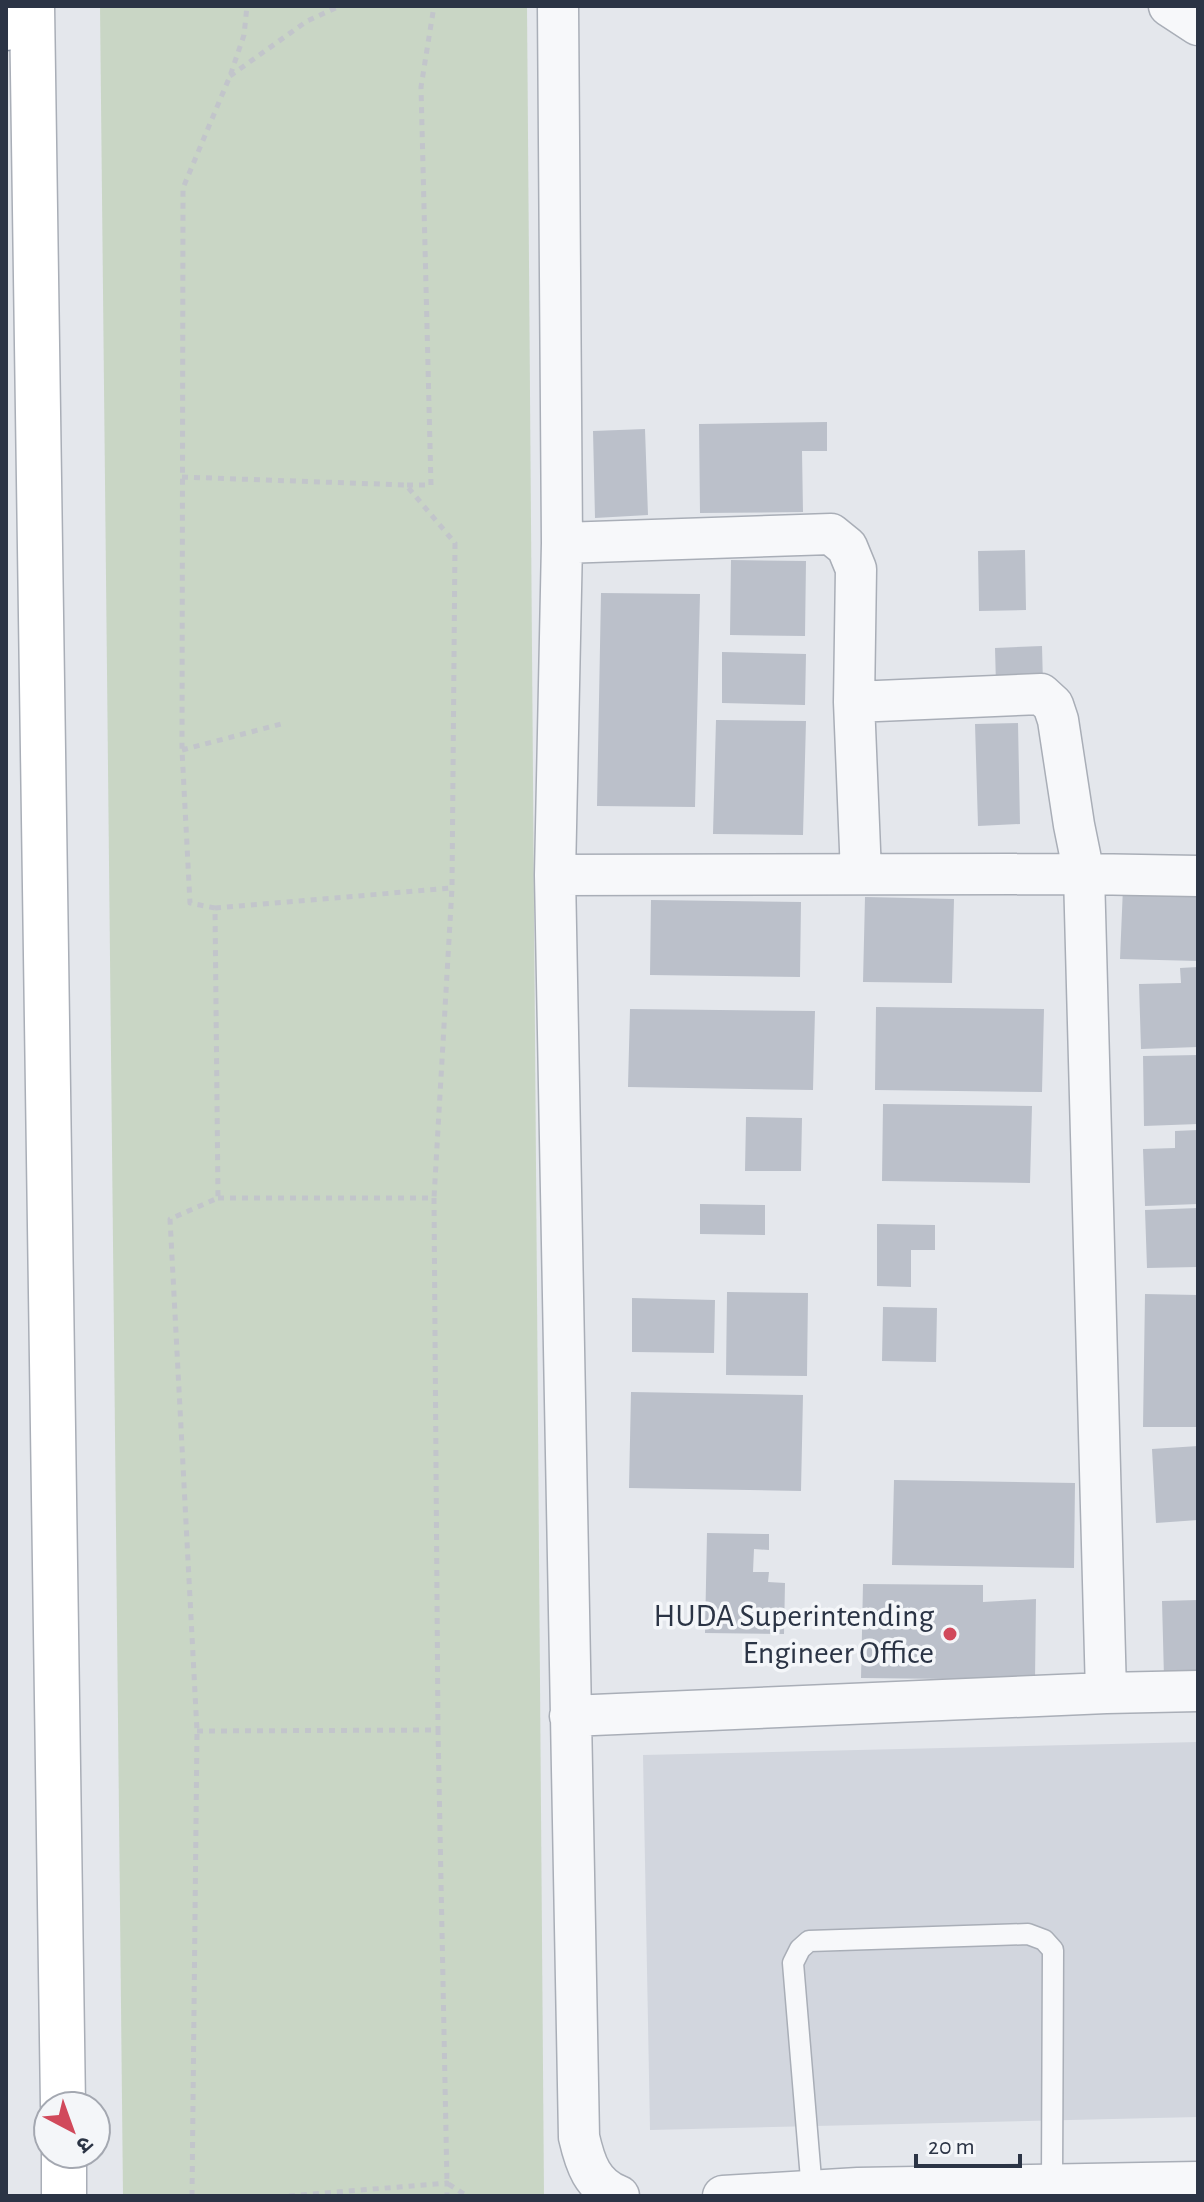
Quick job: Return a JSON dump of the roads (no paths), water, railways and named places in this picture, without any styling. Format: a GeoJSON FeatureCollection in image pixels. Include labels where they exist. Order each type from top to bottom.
{"type":"FeatureCollection","features":[{"type":"Feature","properties":{"kind":"main road"},"geometry":{"type":"LineString","coordinates":[[6,28],[9,6]]}},
{"type":"Feature","properties":{"kind":"main road"},"geometry":{"type":"LineString","coordinates":[[32,6],[63,2090]]}},
{"type":"Feature","properties":{"kind":"main road"},"geometry":{"type":"LineString","coordinates":[[64,2170],[64,2196]]}},
{"type":"Feature","properties":{"kind":"street"},"geometry":{"type":"LineString","coordinates":[[558,6],[562,543],[555,875],[570,1716],[579,2137],[585,2163],[602,2191]]}},
{"type":"Feature","properties":{"kind":"street"},"geometry":{"type":"LineString","coordinates":[[1169,6],[1198,25]]}},
{"type":"Feature","properties":{"kind":"street"},"geometry":{"type":"LineString","coordinates":[[562,543],[831,534],[847,547],[856,569],[854,702],[861,874]]}},
{"type":"Feature","properties":{"kind":"street"},"geometry":{"type":"LineString","coordinates":[[854,702],[1041,694],[1053,705],[1058,720],[1084,874],[1106,1693]]}},
{"type":"Feature","properties":{"kind":"street"},"geometry":{"type":"LineString","coordinates":[[555,875],[1198,876]]}},
{"type":"Feature","properties":{"kind":"street"},"geometry":{"type":"LineString","coordinates":[[570,1716],[1198,1691]]}},
{"type":"Feature","properties":{"kind":"street"},"geometry":{"type":"LineString","coordinates":[[723,2196],[1052,2183],[1118,2189],[1198,2182]]}},
{"type":"Feature","properties":{"kind":"lane"},"geometry":{"type":"LineString","coordinates":[[812,2191],[793,1963],[800,1949],[809,1941],[1028,1934],[1044,1940],[1053,1950],[1052,2183]]}},
{"type":"Feature","properties":{"kind":"place","name":"HUDA Superintending Engineer Office"},"geometry":{"type":"Point","coordinates":[950,1634]}}]}
